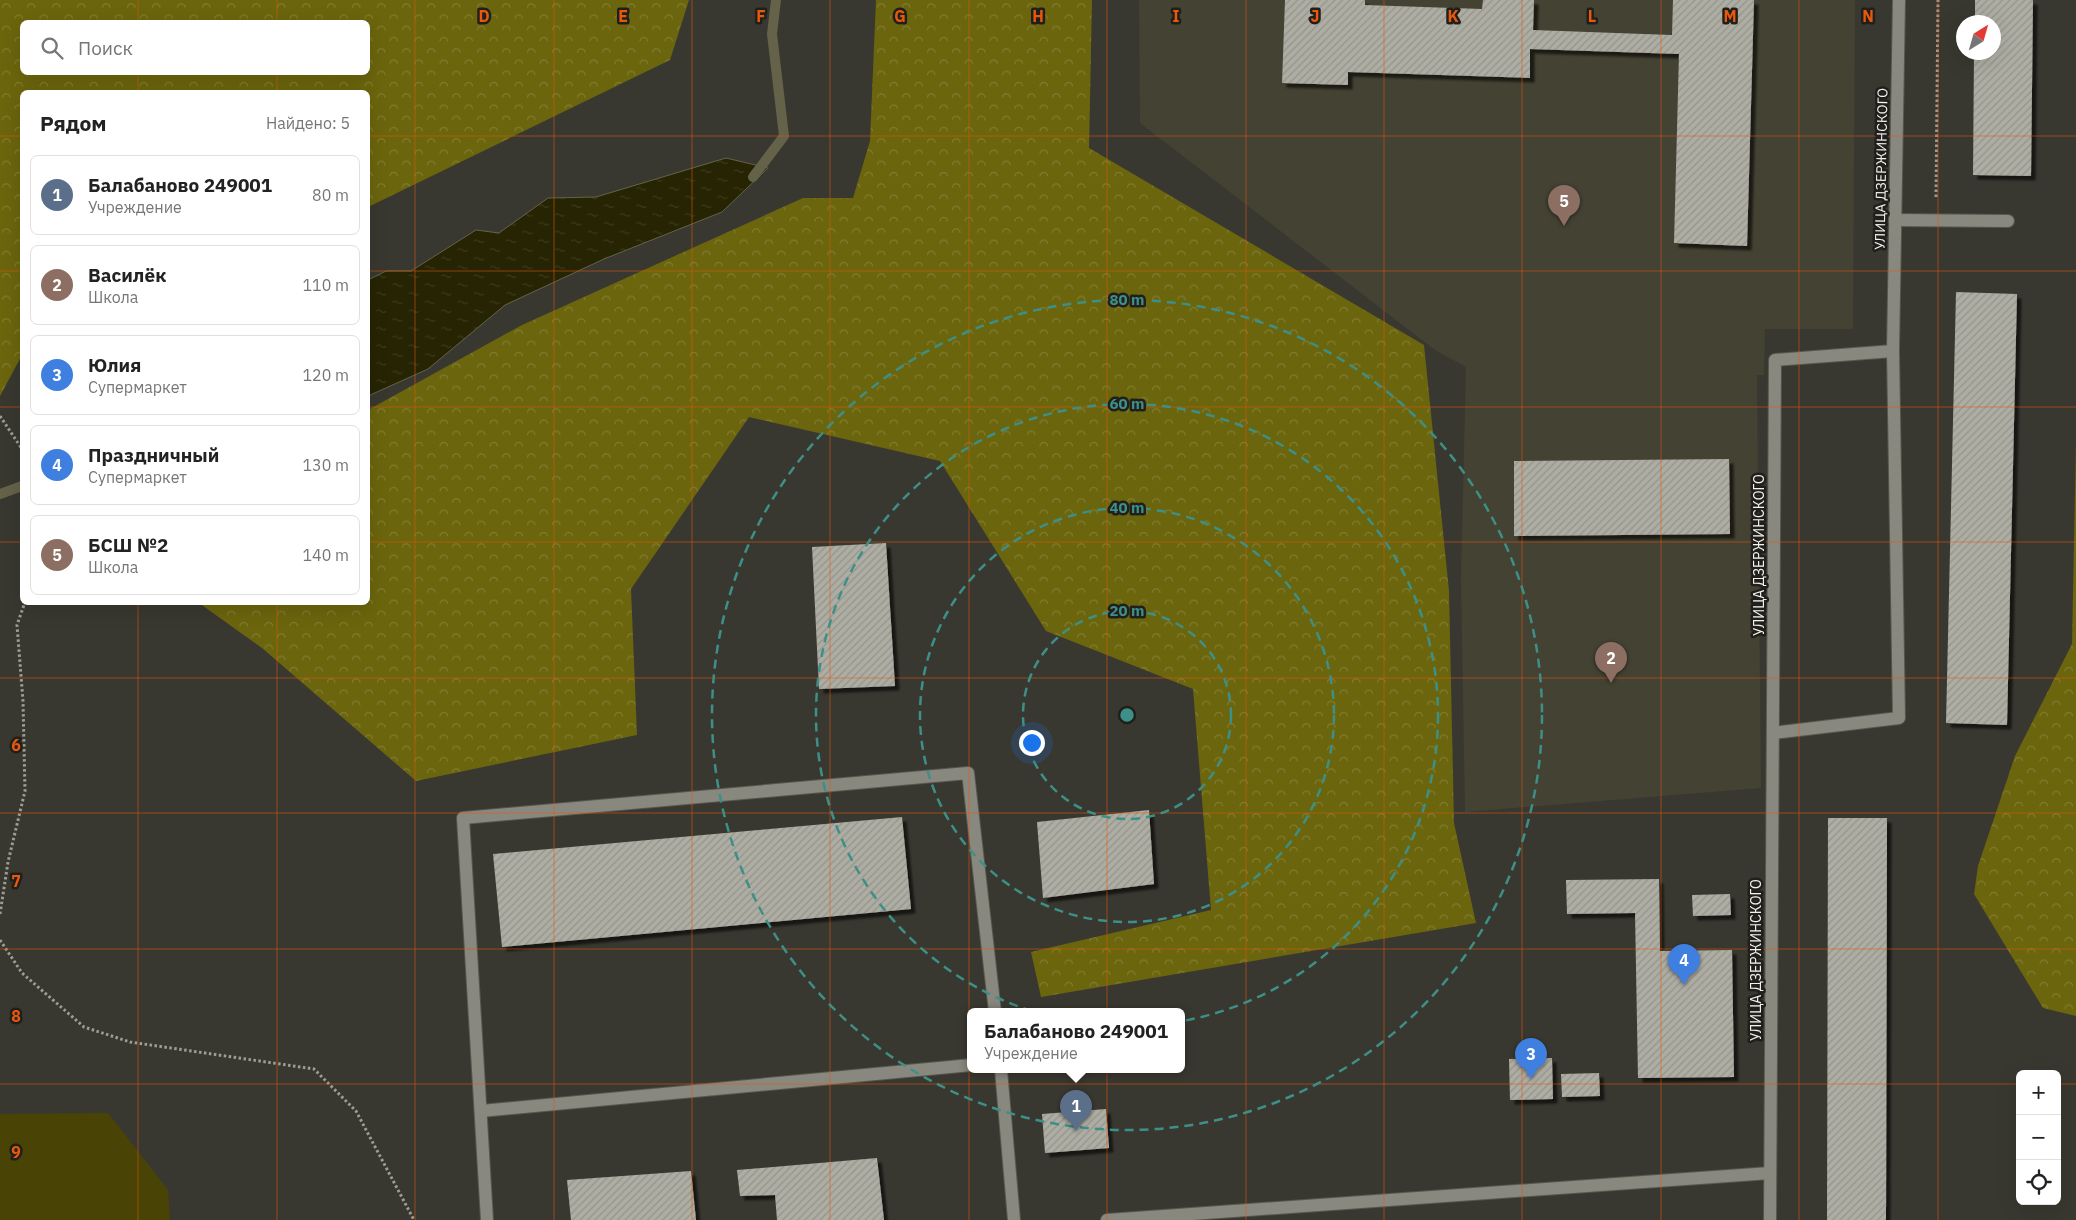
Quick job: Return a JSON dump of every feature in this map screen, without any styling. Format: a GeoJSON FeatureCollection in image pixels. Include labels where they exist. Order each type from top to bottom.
{"type":"FeatureCollection","features":[{"type":"Feature","properties":{"kind":"street","name":"УЛИЦА ДЗЕРЖИНСКОГО"},"geometry":{"type":"LineString","coordinates":[[1770,1220],[1775,360],[1892,351],[1899,0]]}},
{"type":"Feature","properties":{"kind":"street"},"geometry":{"type":"LineString","coordinates":[[1895,220],[2008,221]]}},
{"type":"Feature","properties":{"kind":"street"},"geometry":{"type":"LineString","coordinates":[[1773,733],[1899,718],[1892,351]]}},
{"type":"Feature","properties":{"kind":"street"},"geometry":{"type":"LineString","coordinates":[[487,1220],[463,818],[968,772],[995,1008]]}},
{"type":"Feature","properties":{"kind":"street"},"geometry":{"type":"LineString","coordinates":[[480,1111],[967,1065]]}},
{"type":"Feature","properties":{"kind":"street"},"geometry":{"type":"LineString","coordinates":[[1001,1073],[1014,1220]]}},
{"type":"Feature","properties":{"kind":"street"},"geometry":{"type":"LineString","coordinates":[[1107,1220],[1770,1173]]}},
{"type":"Feature","properties":{"kind":"path"},"geometry":{"type":"LineString","coordinates":[[1936,220],[1938,0]]}},
{"type":"Feature","properties":{"kind":"path"},"geometry":{"type":"LineString","coordinates":[[0,416],[20,446]]}},
{"type":"Feature","properties":{"kind":"path"},"geometry":{"type":"LineString","coordinates":[[0,914],[8,862],[25,791],[23,701],[17,625],[24,605]]}},
{"type":"Feature","properties":{"kind":"path"},"geometry":{"type":"LineString","coordinates":[[0,940],[22,973],[84,1027],[130,1042],[314,1069],[356,1111],[414,1220]]}},
{"type":"Feature","properties":{"kind":"shaded area"},"geometry":{"type":"Polygon","coordinates":[[[1139,0],[1855,0],[1853,329],[1765,329],[1764,375],[1757,375],[1761,788],[1465,812],[1461,577],[1466,367],[1435,350],[1140,123],[1139,0]]]}},
{"type":"Feature","properties":{"kind":"shaded area"},"geometry":{"type":"Polygon","coordinates":[[[108,1113],[168,1190],[170,1220],[0,1220],[0,1114],[108,1113]]]}},
{"type":"Feature","properties":{"kind":"green space"},"geometry":{"type":"Polygon","coordinates":[[[0,0],[689,0],[670,60],[370,206],[370,90],[20,90],[20,359],[0,396],[0,0]]]}},
{"type":"Feature","properties":{"kind":"green space"},"geometry":{"type":"Polygon","coordinates":[[[876,0],[1092,0],[1089,148],[1424,345],[1449,591],[1454,823],[1476,923],[1041,997],[1031,952],[1211,910],[1193,689],[1046,631],[940,461],[749,417],[631,589],[637,735],[416,781],[262,648],[202,605],[370,605],[370,409],[522,325],[803,198],[853,198],[870,141],[876,0]]]}},
{"type":"Feature","properties":{"kind":"green space"},"geometry":{"type":"Polygon","coordinates":[[[2076,444],[2076,1016],[2043,1008],[1974,894],[1978,866],[2015,756],[2072,644],[2076,444]]]}},
{"type":"Feature","properties":{"kind":"water"},"geometry":{"type":"Polygon","coordinates":[[[726,158],[768,168],[722,212],[604,259],[505,305],[428,369],[370,395],[370,279],[386,271],[411,271],[476,230],[499,233],[548,198],[596,197],[726,158]]]}},
{"type":"Feature","properties":{"kind":"building"},"geometry":{"type":"Polygon","coordinates":[[[1285,0],[1365,0],[1365,5],[1482,9],[1483,0],[1534,0],[1533,30],[1672,35],[1673,0],[1754,0],[1747,246],[1674,243],[1679,54],[1530,49],[1530,78],[1348,72],[1348,85],[1282,83],[1285,0]]]}},
{"type":"Feature","properties":{"kind":"building"},"geometry":{"type":"Polygon","coordinates":[[[1975,0],[2033,0],[2031,176],[1973,175],[1974,60],[2001,60],[2001,15],[1975,15],[1975,0]]]}},
{"type":"Feature","properties":{"kind":"building"},"geometry":{"type":"Polygon","coordinates":[[[1956,292],[2017,294],[2007,725],[1946,723],[1956,292]]]}},
{"type":"Feature","properties":{"kind":"building"},"geometry":{"type":"Polygon","coordinates":[[[1729,459],[1730,534],[1514,536],[1514,461],[1729,459]]]}},
{"type":"Feature","properties":{"kind":"building"},"geometry":{"type":"Polygon","coordinates":[[[886,543],[895,686],[819,689],[812,547],[886,543]]]}},
{"type":"Feature","properties":{"kind":"building"},"geometry":{"type":"Polygon","coordinates":[[[1149,810],[1154,884],[1043,898],[1037,822],[1149,810]]]}},
{"type":"Feature","properties":{"kind":"building"},"geometry":{"type":"Polygon","coordinates":[[[902,817],[911,909],[502,947],[493,854],[902,817]]]}},
{"type":"Feature","properties":{"kind":"building"},"geometry":{"type":"Polygon","coordinates":[[[1828,818],[1887,818],[1886,1220],[1827,1220],[1828,818]]]}},
{"type":"Feature","properties":{"kind":"building"},"geometry":{"type":"Polygon","coordinates":[[[1659,879],[1660,951],[1732,950],[1734,1077],[1638,1078],[1635,913],[1567,914],[1566,880],[1659,879]]]}},
{"type":"Feature","properties":{"kind":"building"},"geometry":{"type":"Polygon","coordinates":[[[1730,894],[1731,915],[1693,916],[1692,895],[1730,894]]]}},
{"type":"Feature","properties":{"kind":"building"},"geometry":{"type":"Polygon","coordinates":[[[1552,1058],[1553,1099],[1510,1100],[1509,1059],[1552,1058]]]}},
{"type":"Feature","properties":{"kind":"building"},"geometry":{"type":"Polygon","coordinates":[[[1599,1073],[1600,1096],[1562,1097],[1561,1074],[1599,1073]]]}},
{"type":"Feature","properties":{"kind":"building"},"geometry":{"type":"Polygon","coordinates":[[[1106,1109],[1109,1148],[1045,1153],[1042,1114],[1106,1109]]]}},
{"type":"Feature","properties":{"kind":"building"},"geometry":{"type":"Polygon","coordinates":[[[877,1158],[884,1220],[777,1220],[775,1195],[740,1196],[737,1170],[877,1158]]]}},
{"type":"Feature","properties":{"kind":"building"},"geometry":{"type":"Polygon","coordinates":[[[691,1171],[696,1220],[571,1220],[567,1180],[691,1171]]]}},
{"type":"Feature","properties":{"kind":"waterway"},"geometry":{"type":"LineString","coordinates":[[753,177],[784,136],[772,34],[776,0]]}},
{"type":"Feature","properties":{"kind":"waterway"},"geometry":{"type":"LineString","coordinates":[[0,494],[20,487]]}},
{"type":"Feature","properties":{"kind":"place","name":"БСШ №2"},"geometry":{"type":"Point","coordinates":[1564,226]}},
{"type":"Feature","properties":{"kind":"place","name":"Василёк"},"geometry":{"type":"Point","coordinates":[1611,683]}},
{"type":"Feature","properties":{"kind":"place","name":"Праздничный"},"geometry":{"type":"Point","coordinates":[1684,985]}},
{"type":"Feature","properties":{"kind":"place","name":"Юлия"},"geometry":{"type":"Point","coordinates":[1531,1079]}},
{"type":"Feature","properties":{"kind":"place","name":"Балабаново 249001"},"geometry":{"type":"Point","coordinates":[1076,1131]}}]}
